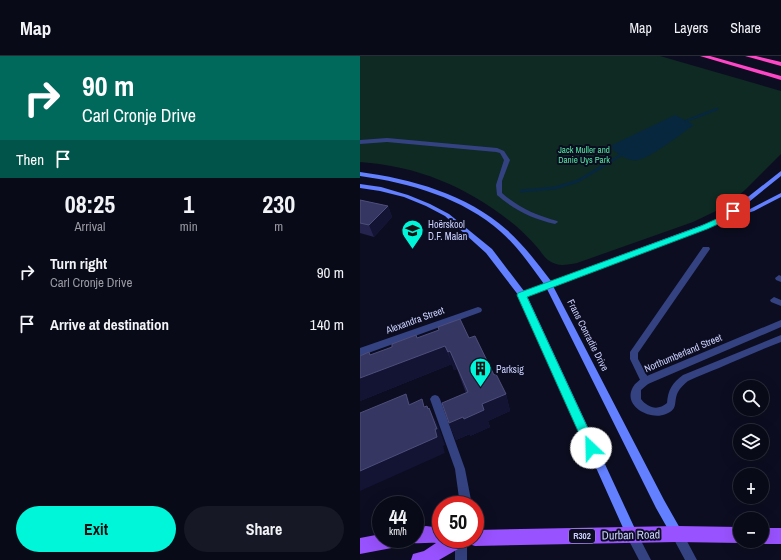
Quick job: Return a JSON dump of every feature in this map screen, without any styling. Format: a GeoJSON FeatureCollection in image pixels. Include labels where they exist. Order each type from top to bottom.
{"type":"FeatureCollection","features":[{"type":"Feature","properties":{"kind":"highway"},"geometry":{"type":"LineString","coordinates":[[702,56],[781,78]]}},
{"type":"Feature","properties":{"kind":"highway"},"geometry":{"type":"LineString","coordinates":[[707,56],[781,74]]}},
{"type":"Feature","properties":{"kind":"highway"},"geometry":{"type":"LineString","coordinates":[[748,56],[781,64]]}},
{"type":"Feature","properties":{"kind":"highway"},"geometry":{"type":"LineString","coordinates":[[757,56],[781,61]]}},
{"type":"Feature","properties":{"kind":"main road"},"geometry":{"type":"LineString","coordinates":[[724,218],[781,173]]}},
{"type":"Feature","properties":{"kind":"main road","name":"Frans Conradie Drive"},"geometry":{"type":"LineString","coordinates":[[360,174],[397,180],[420,186],[444,195],[467,207],[497,225],[537,268],[549,285],[660,504],[677,534]]}},
{"type":"Feature","properties":{"kind":"main road"},"geometry":{"type":"LineString","coordinates":[[360,186],[406,196],[428,205],[447,215],[489,251],[522,295],[632,535]]}},
{"type":"Feature","properties":{"kind":"main road"},"geometry":{"type":"LineString","coordinates":[[522,295],[682,236],[724,218],[752,210],[781,195]]}},
{"type":"Feature","properties":{"kind":"main road","name":"Durban Road"},"geometry":{"type":"LineString","coordinates":[[484,538],[677,534],[733,535]]}},
{"type":"Feature","properties":{"kind":"main road"},"geometry":{"type":"LineString","coordinates":[[769,536],[781,536]]}},
{"type":"Feature","properties":{"kind":"main road"},"geometry":{"type":"LineString","coordinates":[[360,546],[372,544]]}},
{"type":"Feature","properties":{"kind":"main road"},"geometry":{"type":"LineString","coordinates":[[419,560],[427,558],[444,548]]}},
{"type":"Feature","properties":{"kind":"street"},"geometry":{"type":"LineString","coordinates":[[360,142],[387,140],[498,150],[502,152],[507,160],[505,169],[497,186],[499,194],[516,208],[555,222]]}},
{"type":"Feature","properties":{"kind":"street"},"geometry":{"type":"LineString","coordinates":[[645,381],[634,359],[634,352],[706,249]]}},
{"type":"Feature","properties":{"kind":"street","name":"Alexandra Street"},"geometry":{"type":"LineString","coordinates":[[360,352],[478,310]]}},
{"type":"Feature","properties":{"kind":"street","name":"Northumberland Street"},"geometry":{"type":"LineString","coordinates":[[781,323],[645,381],[640,384],[635,393],[638,404],[648,411],[661,412],[669,407],[675,389],[679,383],[686,378],[781,338]]}},
{"type":"Feature","properties":{"kind":"street"},"geometry":{"type":"LineString","coordinates":[[435,399],[460,469],[464,496]]}},
{"type":"Feature","properties":{"kind":"street"},"geometry":{"type":"LineString","coordinates":[[677,534],[691,560]]}},
{"type":"Feature","properties":{"kind":"street"},"geometry":{"type":"LineString","coordinates":[[632,535],[645,560]]}},
{"type":"Feature","properties":{"kind":"street"},"geometry":{"type":"LineString","coordinates":[[460,548],[461,560]]}},
{"type":"Feature","properties":{"kind":"green space","name":"Jack Muller and Danie Uys Park"},"geometry":{"type":"Polygon","coordinates":[[[360,56],[660,56],[781,91],[781,154],[745,190],[732,201],[716,211],[693,222],[577,263],[558,265],[546,258],[516,226],[481,201],[462,190],[443,181],[403,168],[360,162],[360,56]]]}},
{"type":"Feature","properties":{"kind":"water"},"geometry":{"type":"Polygon","coordinates":[[[675,115],[694,125],[666,145],[644,158],[631,160],[613,150],[612,145],[675,115]]]}},
{"type":"Feature","properties":{"kind":"building"},"geometry":{"type":"Polygon","coordinates":[[[360,200],[388,206],[369,225],[360,223],[360,200]]]}},
{"type":"Feature","properties":{"kind":"building"},"geometry":{"type":"Polygon","coordinates":[[[460,319],[469,338],[475,336],[494,375],[496,374],[506,394],[482,404],[484,410],[464,419],[463,417],[449,423],[442,403],[468,392],[450,351],[448,352],[445,346],[360,378],[360,356],[369,352],[370,355],[392,347],[392,344],[416,335],[417,338],[439,330],[438,327],[460,319]]]}},
{"type":"Feature","properties":{"kind":"building"},"geometry":{"type":"Polygon","coordinates":[[[406,394],[409,405],[422,399],[424,407],[427,406],[428,409],[429,408],[437,429],[435,429],[437,437],[360,471],[360,413],[406,394]]]}},
{"type":"Feature","properties":{"kind":"waterway"},"geometry":{"type":"LineString","coordinates":[[686,121],[717,109]]}},
{"type":"Feature","properties":{"kind":"waterway"},"geometry":{"type":"LineString","coordinates":[[521,191],[555,188],[578,181],[621,155]]}},
{"type":"Feature","properties":{"kind":"place","name":"Hoërskool D.F. Malan"},"geometry":{"type":"Point","coordinates":[412,250]}},
{"type":"Feature","properties":{"kind":"place","name":"Parksig"},"geometry":{"type":"Point","coordinates":[480,388]}},
{"type":"Feature","properties":{"kind":"route"},"geometry":{"type":"LineString","coordinates":[[591,448],[522,295],[704,228],[724,218],[733,211]]}}]}
